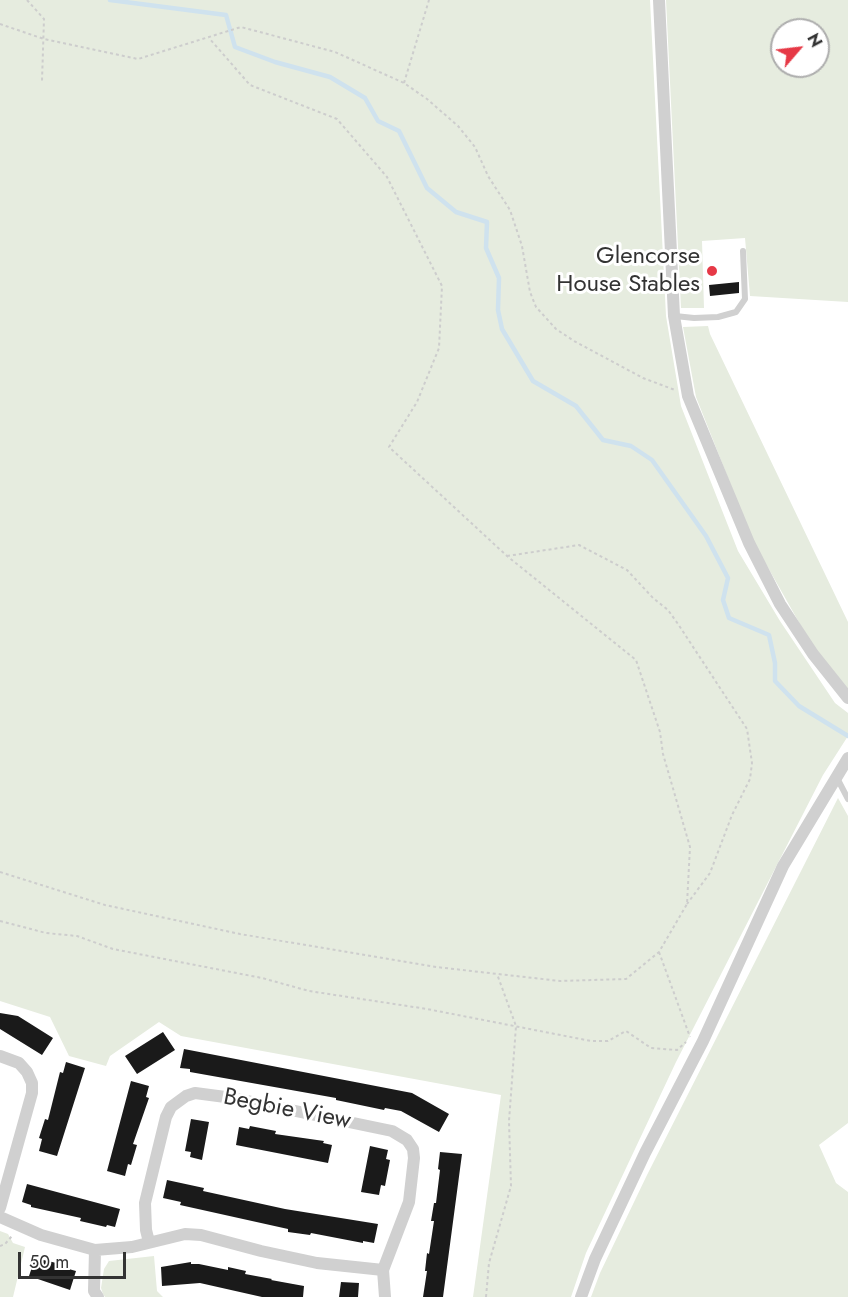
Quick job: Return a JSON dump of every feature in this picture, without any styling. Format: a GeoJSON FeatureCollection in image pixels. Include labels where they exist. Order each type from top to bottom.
{"type":"FeatureCollection","features":[{"type":"Feature","properties":{"kind":"street"},"geometry":{"type":"LineString","coordinates":[[659,0],[674,316],[688,396],[749,543],[780,604],[813,654],[848,698]]}},
{"type":"Feature","properties":{"kind":"street"},"geometry":{"type":"LineString","coordinates":[[581,1297],[595,1259],[697,1040],[783,866],[848,758]]}},
{"type":"Feature","properties":{"kind":"street"},"geometry":{"type":"LineString","coordinates":[[0,1056],[19,1063],[27,1072],[32,1083],[32,1093],[0,1208]]}},
{"type":"Feature","properties":{"kind":"street","name":"Begbie View"},"geometry":{"type":"LineString","coordinates":[[149,1242],[145,1203],[166,1117],[171,1107],[179,1100],[195,1093],[233,1098],[392,1131],[407,1140],[413,1149],[414,1158],[409,1202],[383,1270]]}},
{"type":"Feature","properties":{"kind":"street"},"geometry":{"type":"LineString","coordinates":[[0,1217],[41,1235],[95,1250],[132,1247],[185,1234],[201,1234],[261,1251],[317,1263],[383,1270],[385,1297]]}},
{"type":"Feature","properties":{"kind":"street"},"geometry":{"type":"LineString","coordinates":[[95,1250],[94,1291],[98,1297]]}},
{"type":"Feature","properties":{"kind":"lane"},"geometry":{"type":"LineString","coordinates":[[674,316],[718,317],[736,312],[745,299],[742,251]]}},
{"type":"Feature","properties":{"kind":"lane"},"geometry":{"type":"LineString","coordinates":[[837,777],[848,799]]}},
{"type":"Feature","properties":{"kind":"path"},"geometry":{"type":"LineString","coordinates":[[27,0],[44,19],[42,81]]}},
{"type":"Feature","properties":{"kind":"path"},"geometry":{"type":"LineString","coordinates":[[404,83],[429,0]]}},
{"type":"Feature","properties":{"kind":"path"},"geometry":{"type":"LineString","coordinates":[[0,25],[44,39],[138,59],[241,27],[335,52],[404,83],[427,99],[458,126],[475,147],[488,177],[510,210],[522,246],[530,292],[536,307],[556,329],[574,341],[642,378],[688,396]]}},
{"type":"Feature","properties":{"kind":"path"},"geometry":{"type":"LineString","coordinates":[[209,38],[250,85],[337,119],[387,177],[442,286],[440,348],[417,402],[389,447],[507,556],[636,660],[660,732],[663,754],[690,847],[687,904]]}},
{"type":"Feature","properties":{"kind":"path"},"geometry":{"type":"LineString","coordinates":[[0,872],[105,905],[240,934],[436,967],[560,981],[626,979],[659,952],[687,904],[710,873],[732,815],[750,779],[752,763],[747,729],[668,610],[653,598],[627,570],[579,545],[507,556]]}},
{"type":"Feature","properties":{"kind":"path"},"geometry":{"type":"LineString","coordinates":[[0,921],[46,933],[77,936],[113,949],[262,978],[309,991],[427,1009],[591,1041],[608,1041],[626,1031],[651,1048],[677,1050],[697,1040],[659,952]]}},
{"type":"Feature","properties":{"kind":"path"},"geometry":{"type":"LineString","coordinates":[[486,1297],[489,1263],[512,1186],[509,1121],[516,1026],[497,974]]}},
{"type":"Feature","properties":{"kind":"shaded area"},"geometry":{"type":"Polygon","coordinates":[[[0,0],[650,0],[666,316],[681,406],[738,551],[780,621],[835,703],[848,713],[848,736],[823,775],[676,1062],[586,1253],[571,1297],[473,1297],[501,1095],[181,1036],[159,1022],[110,1056],[106,1066],[69,1056],[50,1017],[0,1001],[0,0]]]}},
{"type":"Feature","properties":{"kind":"shaded area"},"geometry":{"type":"Polygon","coordinates":[[[666,0],[848,0],[848,302],[750,296],[745,238],[702,241],[704,308],[681,308],[666,0]]]}},
{"type":"Feature","properties":{"kind":"shaded area"},"geometry":{"type":"Polygon","coordinates":[[[708,326],[848,622],[848,691],[825,664],[805,633],[753,541],[696,397],[683,327],[708,326]]]}},
{"type":"Feature","properties":{"kind":"shaded area"},"geometry":{"type":"Polygon","coordinates":[[[838,798],[848,816],[848,1123],[819,1145],[836,1183],[848,1192],[848,1297],[591,1297],[600,1273],[647,1175],[838,798]]]}},
{"type":"Feature","properties":{"kind":"shaded area"},"geometry":{"type":"Polygon","coordinates":[[[0,1231],[8,1234],[13,1243],[25,1247],[13,1297],[0,1297],[0,1231]]]}},
{"type":"Feature","properties":{"kind":"shaded area"},"geometry":{"type":"Polygon","coordinates":[[[154,1256],[157,1291],[163,1297],[105,1297],[101,1288],[104,1269],[109,1261],[154,1256]]]}},
{"type":"Feature","properties":{"kind":"building"},"geometry":{"type":"Polygon","coordinates":[[[739,282],[739,293],[710,296],[709,285],[739,282]]]}},
{"type":"Feature","properties":{"kind":"building"},"geometry":{"type":"Polygon","coordinates":[[[0,1013],[18,1016],[53,1038],[42,1055],[0,1029],[0,1013]]]}},
{"type":"Feature","properties":{"kind":"building"},"geometry":{"type":"Polygon","coordinates":[[[163,1032],[175,1050],[137,1074],[125,1056],[163,1032]]]}},
{"type":"Feature","properties":{"kind":"building"},"geometry":{"type":"Polygon","coordinates":[[[184,1049],[412,1093],[449,1114],[439,1132],[401,1111],[385,1108],[384,1110],[336,1100],[336,1098],[190,1072],[190,1069],[180,1068],[184,1049]]]}},
{"type":"Feature","properties":{"kind":"building"},"geometry":{"type":"Polygon","coordinates":[[[66,1062],[85,1068],[57,1156],[39,1151],[42,1139],[39,1138],[45,1119],[48,1120],[60,1072],[63,1073],[66,1062]]]}},
{"type":"Feature","properties":{"kind":"building"},"geometry":{"type":"Polygon","coordinates":[[[131,1081],[149,1086],[146,1097],[149,1098],[133,1144],[137,1145],[131,1165],[128,1164],[125,1176],[107,1171],[131,1081]]]}},
{"type":"Feature","properties":{"kind":"building"},"geometry":{"type":"Polygon","coordinates":[[[191,1119],[209,1122],[202,1160],[190,1157],[191,1152],[185,1151],[191,1119]]]}},
{"type":"Feature","properties":{"kind":"building"},"geometry":{"type":"Polygon","coordinates":[[[250,1126],[276,1131],[275,1134],[324,1141],[323,1143],[332,1145],[328,1163],[236,1145],[239,1127],[249,1129],[250,1126]]]}},
{"type":"Feature","properties":{"kind":"building"},"geometry":{"type":"Polygon","coordinates":[[[370,1146],[388,1150],[386,1159],[390,1160],[385,1186],[381,1185],[379,1195],[361,1192],[370,1146]]]}},
{"type":"Feature","properties":{"kind":"building"},"geometry":{"type":"Polygon","coordinates":[[[440,1152],[462,1154],[443,1297],[423,1297],[427,1253],[429,1254],[434,1221],[431,1221],[440,1170],[438,1169],[440,1152]]]}},
{"type":"Feature","properties":{"kind":"building"},"geometry":{"type":"Polygon","coordinates":[[[167,1180],[204,1188],[203,1191],[285,1209],[378,1224],[374,1243],[311,1233],[310,1235],[288,1232],[288,1229],[180,1205],[181,1202],[163,1198],[167,1180]]]}},
{"type":"Feature","properties":{"kind":"building"},"geometry":{"type":"Polygon","coordinates":[[[27,1184],[120,1209],[115,1227],[80,1221],[81,1218],[31,1207],[22,1202],[27,1184]]]}},
{"type":"Feature","properties":{"kind":"building"},"geometry":{"type":"Polygon","coordinates":[[[35,1258],[65,1265],[65,1268],[76,1271],[70,1290],[29,1276],[35,1258]]]}},
{"type":"Feature","properties":{"kind":"building"},"geometry":{"type":"Polygon","coordinates":[[[191,1262],[191,1264],[228,1270],[228,1267],[246,1271],[245,1274],[304,1286],[303,1297],[262,1297],[200,1283],[162,1286],[161,1267],[191,1262]]]}},
{"type":"Feature","properties":{"kind":"building"},"geometry":{"type":"Polygon","coordinates":[[[341,1282],[359,1283],[358,1297],[339,1297],[341,1282]]]}},
{"type":"Feature","properties":{"kind":"waterway"},"geometry":{"type":"LineString","coordinates":[[110,0],[226,15],[235,47],[275,62],[330,77],[365,98],[378,121],[399,131],[427,188],[456,212],[487,222],[486,248],[499,278],[498,310],[502,329],[533,381],[576,406],[603,440],[631,446],[652,460],[706,536],[728,578],[723,600],[729,618],[769,635],[775,663],[775,681],[799,706],[848,736]]}},
{"type":"Feature","properties":{"kind":"place","name":"Glencorse House Stables"},"geometry":{"type":"Point","coordinates":[712,271]}}]}
